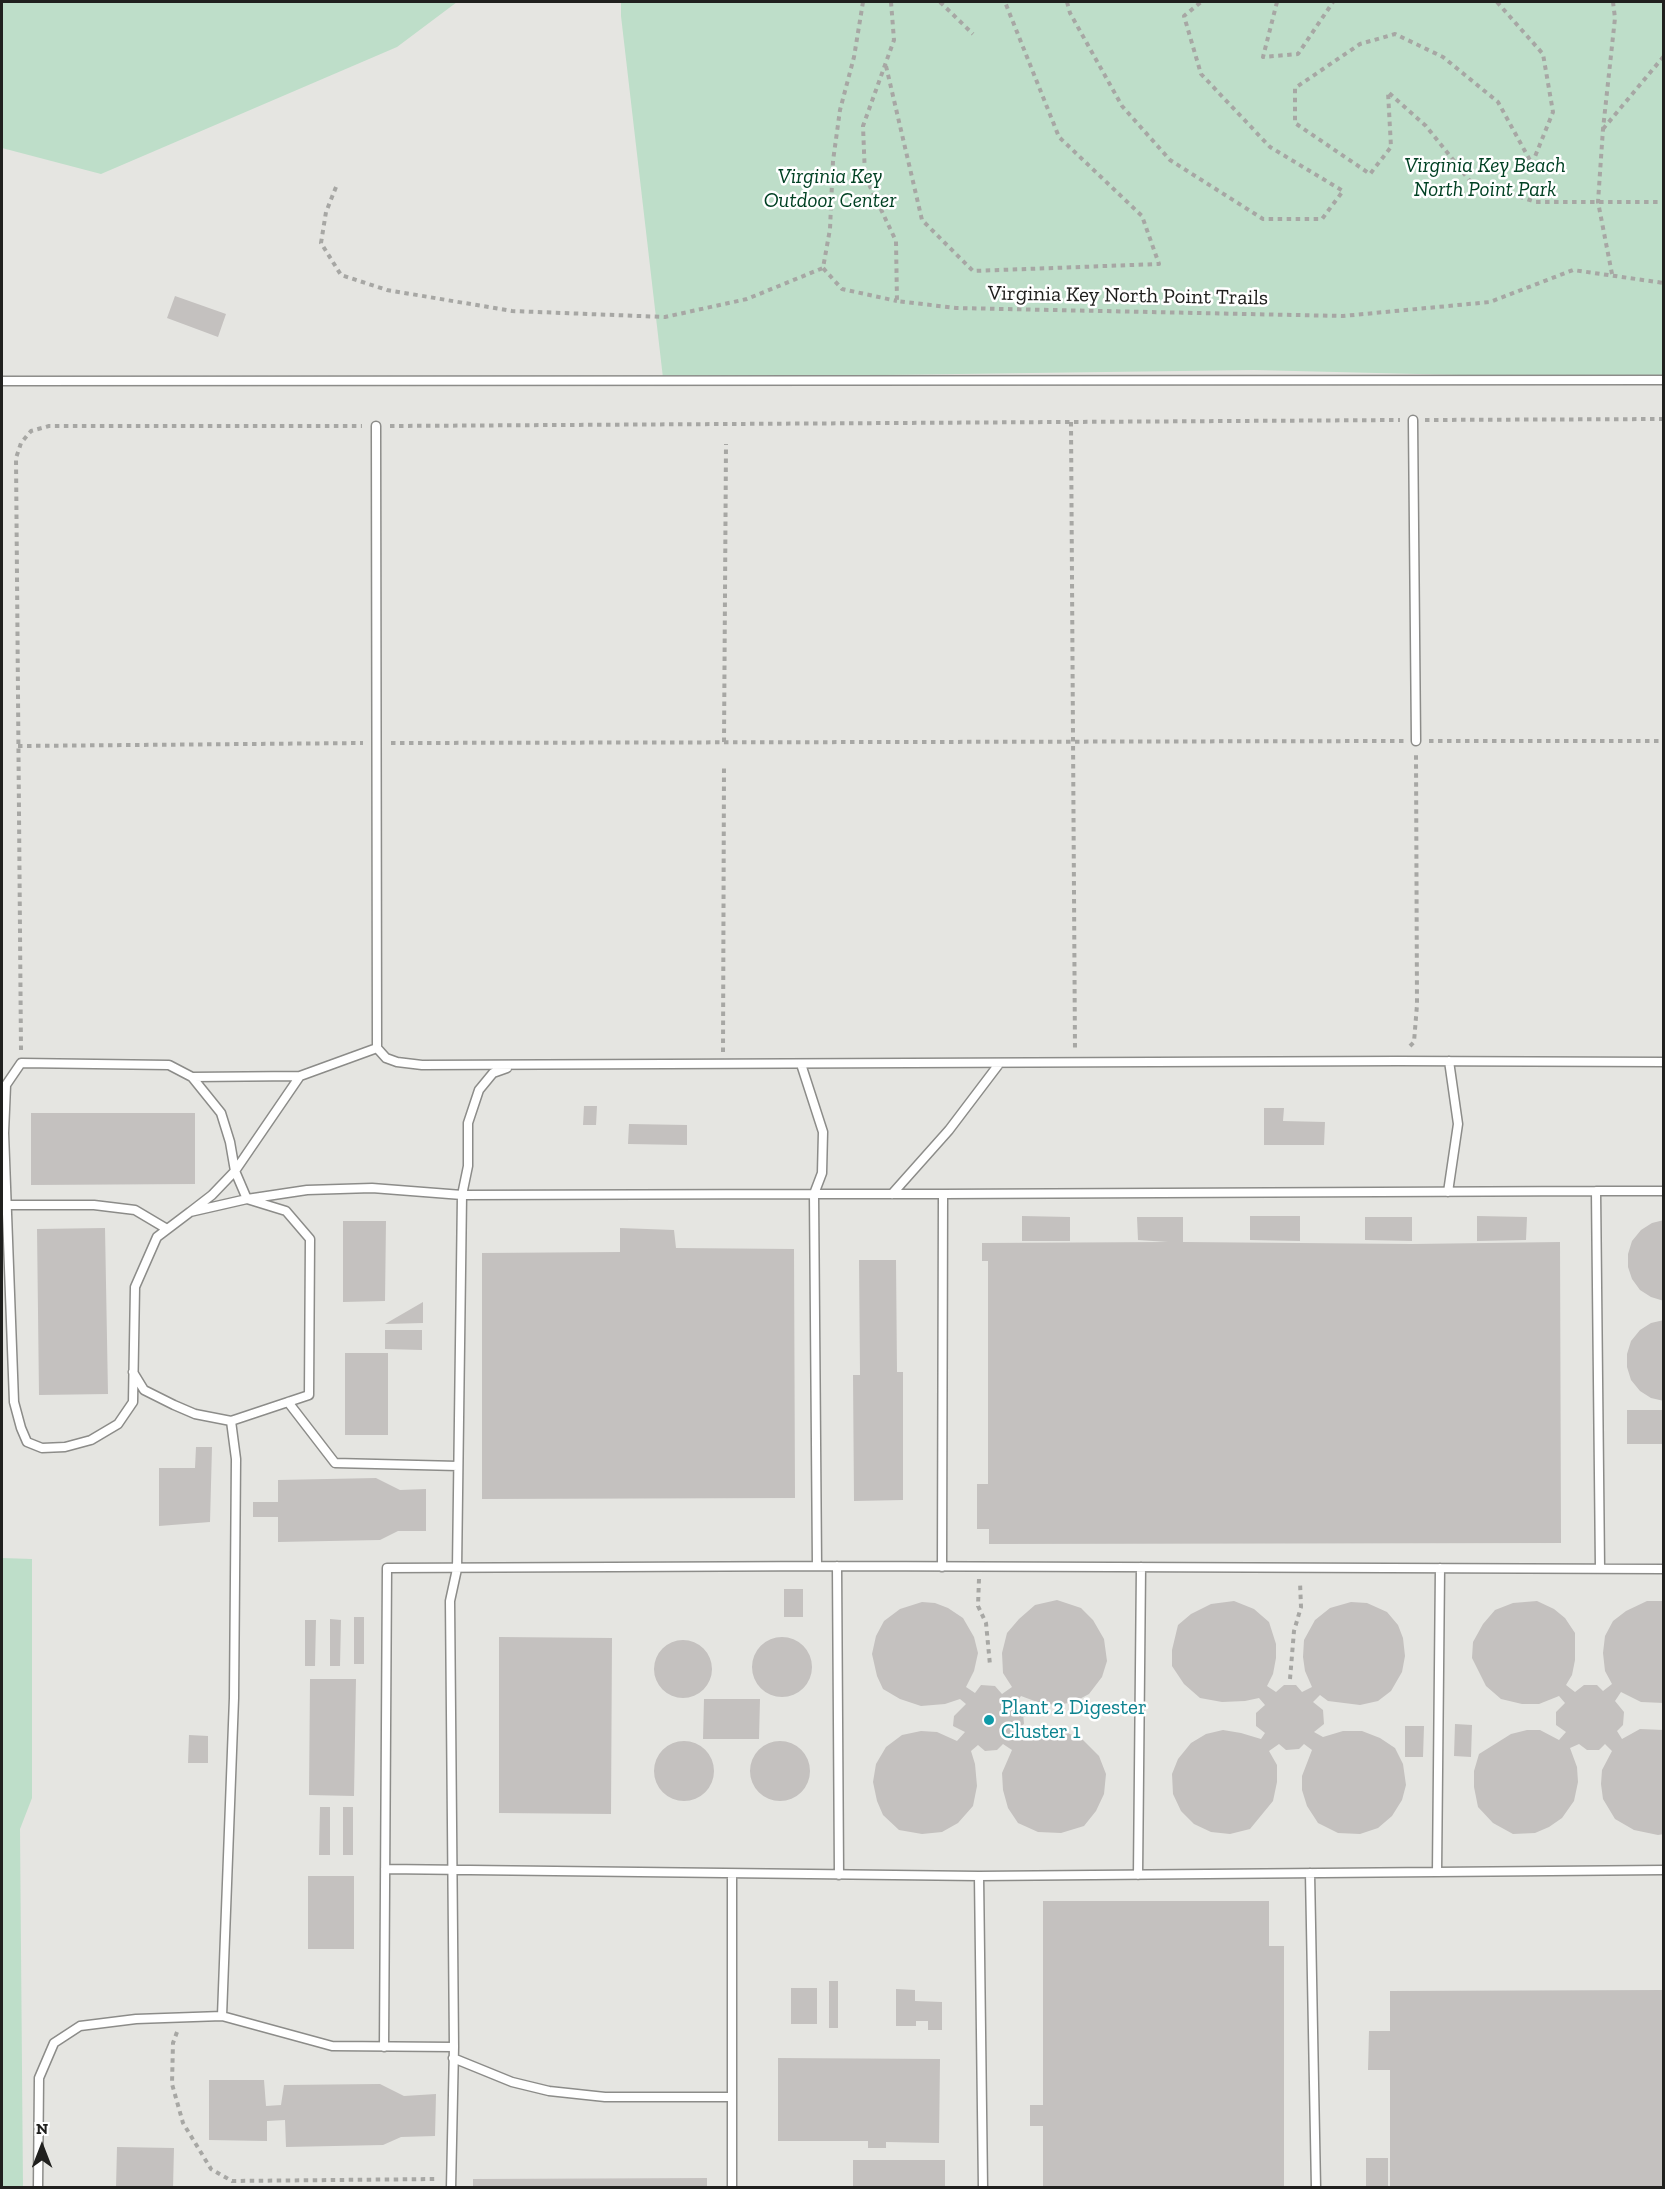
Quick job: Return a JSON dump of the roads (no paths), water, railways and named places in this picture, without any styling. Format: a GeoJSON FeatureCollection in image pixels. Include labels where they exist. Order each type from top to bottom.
{"type":"FeatureCollection","features":[{"type":"Feature","properties":{"kind":"lane"},"geometry":{"type":"LineString","coordinates":[[2,381],[1664,380]]}},
{"type":"Feature","properties":{"kind":"lane"},"geometry":{"type":"LineString","coordinates":[[1413,420],[1416,741]]}},
{"type":"Feature","properties":{"kind":"lane"},"geometry":{"type":"LineString","coordinates":[[376,426],[377,1048],[386,1058],[397,1062],[422,1065],[1664,1062]]}},
{"type":"Feature","properties":{"kind":"lane"},"geometry":{"type":"LineString","coordinates":[[192,1077],[300,1076],[377,1048]]}},
{"type":"Feature","properties":{"kind":"lane"},"geometry":{"type":"LineString","coordinates":[[1448,1192],[1458,1124],[1449,1061]]}},
{"type":"Feature","properties":{"kind":"lane"},"geometry":{"type":"LineString","coordinates":[[133,1371],[144,1389],[174,1406],[195,1414],[231,1421],[309,1395],[310,1239],[286,1211],[247,1199],[235,1171],[230,1142],[221,1113],[192,1077],[170,1065],[21,1063],[6,1085],[4,1133],[14,1402],[27,1442],[42,1448],[65,1447],[91,1440],[118,1424],[133,1402],[133,1371],[135,1287],[157,1237],[212,1195],[235,1171],[300,1076]]}},
{"type":"Feature","properties":{"kind":"lane"},"geometry":{"type":"LineString","coordinates":[[801,1064],[823,1132],[822,1173],[814,1194],[817,1566]]}},
{"type":"Feature","properties":{"kind":"lane"},"geometry":{"type":"LineString","coordinates":[[892,1194],[949,1130],[999,1064]]}},
{"type":"Feature","properties":{"kind":"lane"},"geometry":{"type":"LineString","coordinates":[[451,2183],[454,2047],[450,1601],[457,1569],[462,1195],[468,1166],[468,1123],[479,1089],[493,1073],[513,1065]]}},
{"type":"Feature","properties":{"kind":"lane"},"geometry":{"type":"LineString","coordinates":[[190,1212],[247,1199],[307,1190],[372,1188],[462,1195],[1664,1191]]}},
{"type":"Feature","properties":{"kind":"lane"},"geometry":{"type":"LineString","coordinates":[[1596,1191],[1600,1568]]}},
{"type":"Feature","properties":{"kind":"lane"},"geometry":{"type":"LineString","coordinates":[[942,1567],[943,1194]]}},
{"type":"Feature","properties":{"kind":"lane"},"geometry":{"type":"LineString","coordinates":[[6,1204],[94,1205],[135,1210],[166,1229]]}},
{"type":"Feature","properties":{"kind":"lane"},"geometry":{"type":"LineString","coordinates":[[288,1402],[335,1463],[458,1466]]}},
{"type":"Feature","properties":{"kind":"lane"},"geometry":{"type":"LineString","coordinates":[[222,2016],[234,1698],[236,1460],[231,1421]]}},
{"type":"Feature","properties":{"kind":"lane"},"geometry":{"type":"LineString","coordinates":[[384,2047],[387,1568],[837,1566],[1664,1569]]}},
{"type":"Feature","properties":{"kind":"lane"},"geometry":{"type":"LineString","coordinates":[[837,1566],[839,1875]]}},
{"type":"Feature","properties":{"kind":"lane"},"geometry":{"type":"LineString","coordinates":[[1138,1875],[1141,1567]]}},
{"type":"Feature","properties":{"kind":"lane"},"geometry":{"type":"LineString","coordinates":[[1437,1872],[1440,1568]]}},
{"type":"Feature","properties":{"kind":"lane"},"geometry":{"type":"LineString","coordinates":[[385,1869],[979,1876],[1664,1870]]}},
{"type":"Feature","properties":{"kind":"lane"},"geometry":{"type":"LineString","coordinates":[[1310,1873],[1316,2187]]}},
{"type":"Feature","properties":{"kind":"lane"},"geometry":{"type":"LineString","coordinates":[[732,1874],[732,2187]]}},
{"type":"Feature","properties":{"kind":"lane"},"geometry":{"type":"LineString","coordinates":[[979,1876],[983,2187]]}},
{"type":"Feature","properties":{"kind":"lane"},"geometry":{"type":"LineString","coordinates":[[38,2187],[39,2078],[54,2043],[80,2026],[136,2019],[222,2016],[332,2046],[454,2047]]}},
{"type":"Feature","properties":{"kind":"lane"},"geometry":{"type":"LineString","coordinates":[[453,2058],[512,2082],[549,2091],[605,2097],[732,2097]]}},
{"type":"Feature","properties":{"kind":"place","name":"Plant 2 Digester Cluster 1"},"geometry":{"type":"Point","coordinates":[989,1720]}},
{"type":"Feature","properties":{"kind":"park label","name":"Virginia Key Beach North Point Park"},"geometry":{"type":"Point","coordinates":[1485,178]}},
{"type":"Feature","properties":{"kind":"park label","name":"Virginia Key Outdoor Center"},"geometry":{"type":"Point","coordinates":[830,189]}}]}
